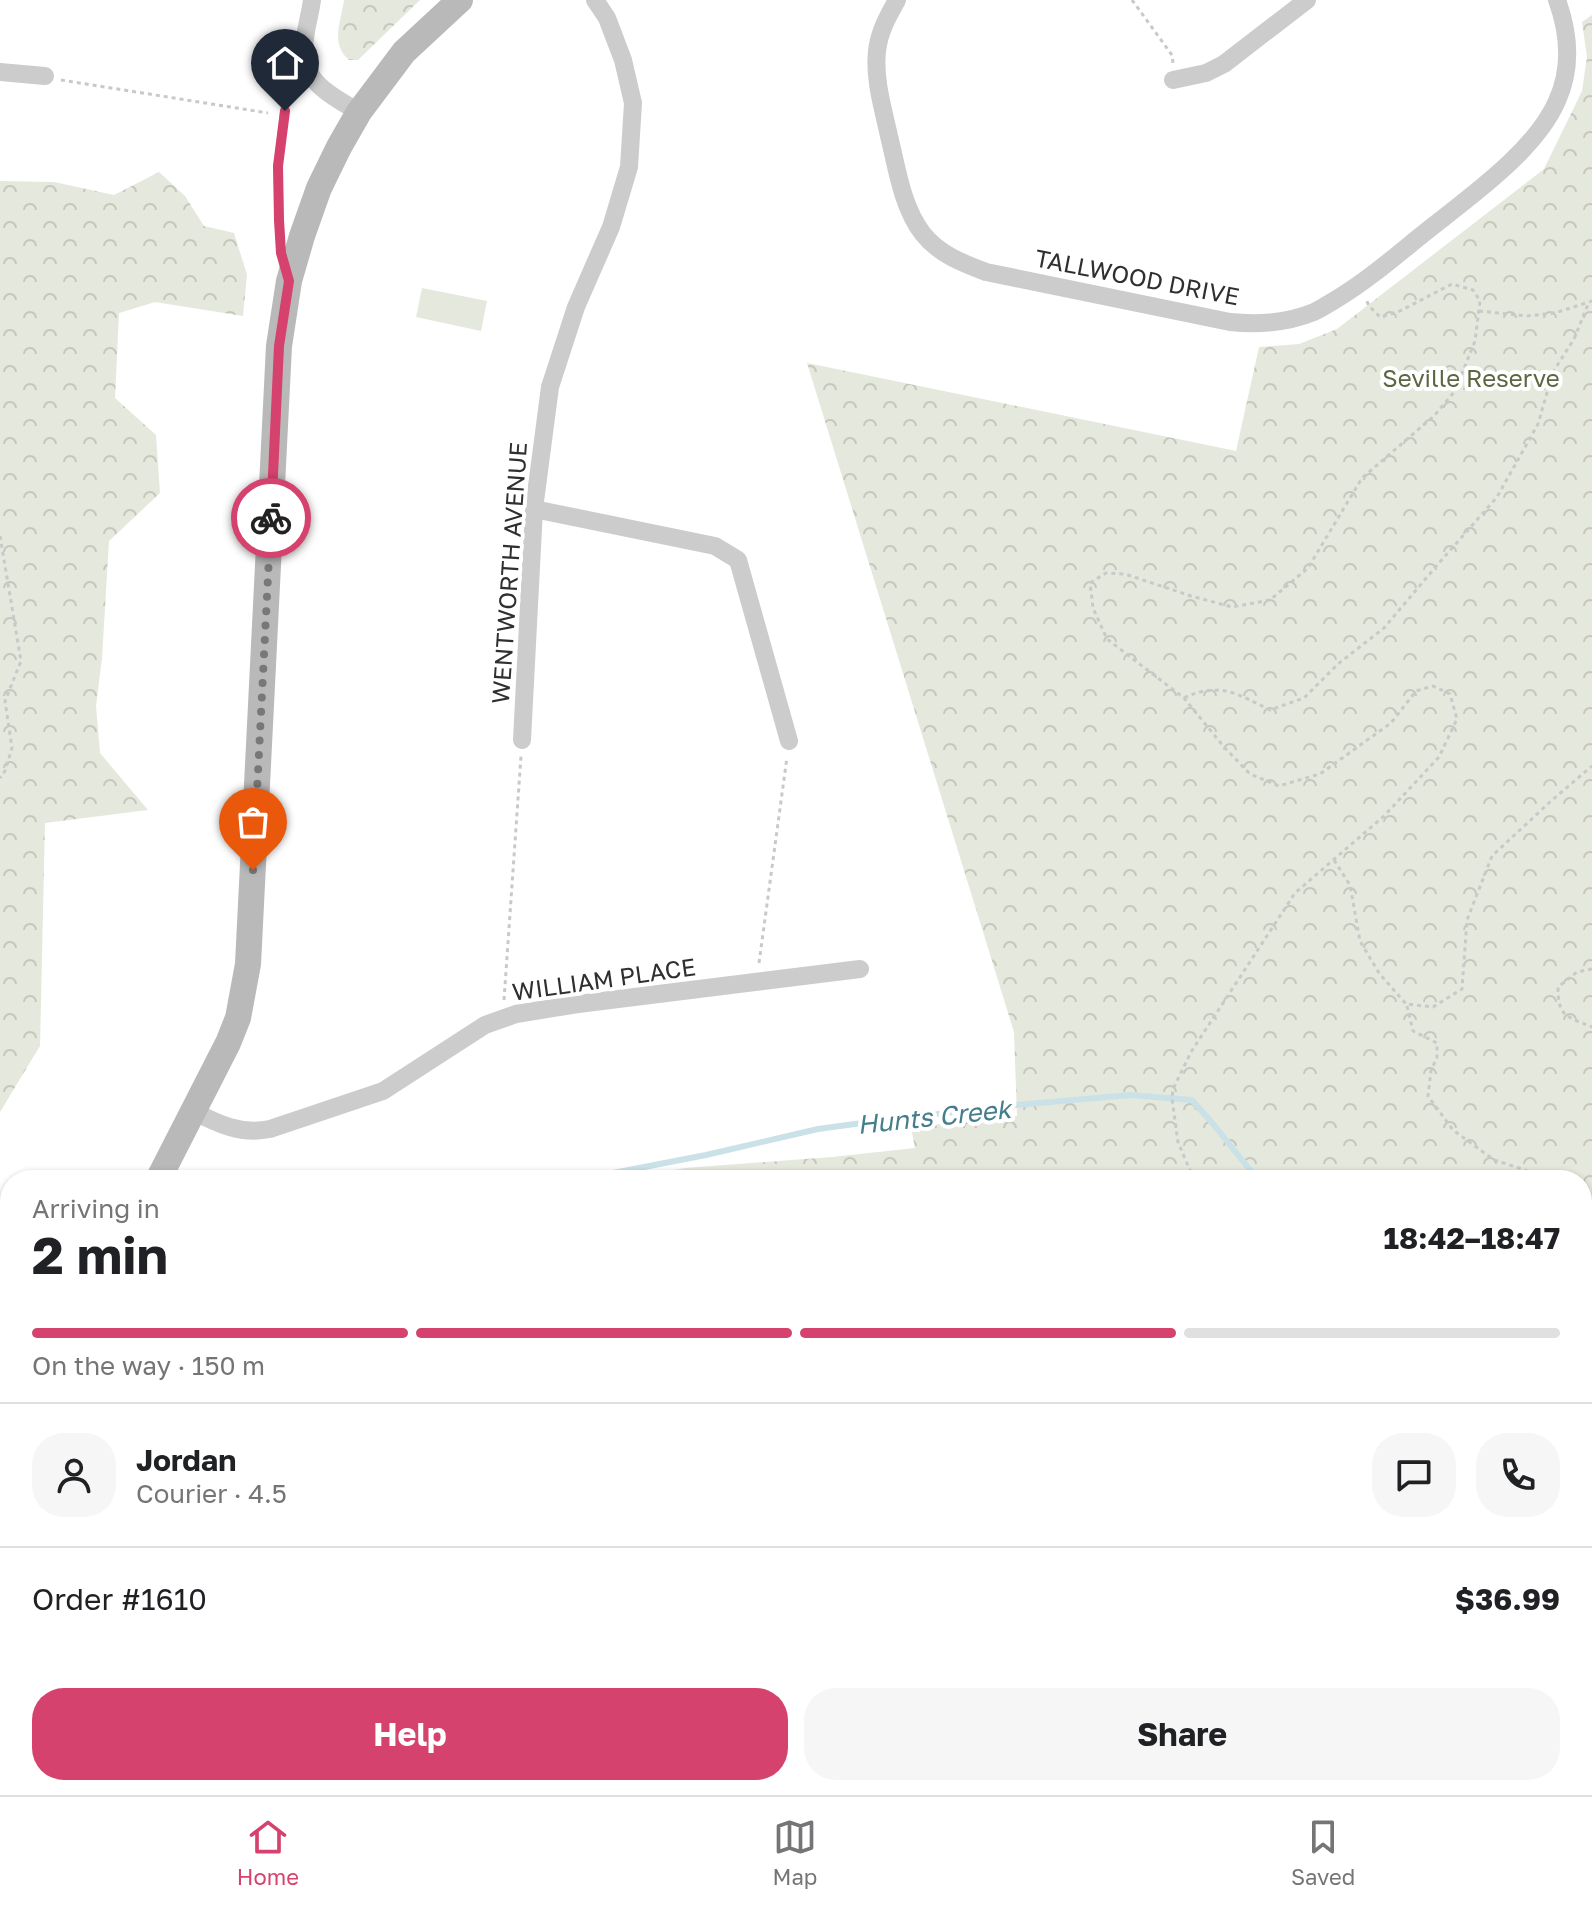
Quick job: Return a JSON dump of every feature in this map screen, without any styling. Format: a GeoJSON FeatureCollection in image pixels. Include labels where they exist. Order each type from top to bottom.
{"type":"FeatureCollection","features":[{"type":"Feature","properties":{"kind":"main road"},"geometry":{"type":"LineString","coordinates":[[163,1170],[223,1054],[238,1018],[248,964],[279,346],[289,281],[319,188],[359,112],[404,52],[460,0]]}},
{"type":"Feature","properties":{"kind":"street"},"geometry":{"type":"LineString","coordinates":[[312,0],[304,51],[307,67],[315,82],[328,94],[359,112]]}},
{"type":"Feature","properties":{"kind":"street","name":"WENTWORTH AVENUE"},"geometry":{"type":"LineString","coordinates":[[522,740],[534,509],[550,387],[576,307],[611,227],[629,167],[633,103],[623,60],[607,18],[595,0]]}},
{"type":"Feature","properties":{"kind":"street","name":"TALLWOOD DRIVE"},"geometry":{"type":"LineString","coordinates":[[897,0],[886,19],[877,46],[878,88],[901,187],[912,214],[927,238],[949,256],[986,272],[1251,324],[1276,323],[1317,312],[1360,285],[1509,164],[1547,120],[1557,102],[1567,66],[1567,40],[1557,0]]}},
{"type":"Feature","properties":{"kind":"street"},"geometry":{"type":"LineString","coordinates":[[1173,80],[1206,73],[1224,64],[1307,0]]}},
{"type":"Feature","properties":{"kind":"street"},"geometry":{"type":"LineString","coordinates":[[0,72],[45,76]]}},
{"type":"Feature","properties":{"kind":"street"},"geometry":{"type":"LineString","coordinates":[[534,509],[715,546],[738,560],[789,741]]}},
{"type":"Feature","properties":{"kind":"street","name":"WILLIAM PLACE"},"geometry":{"type":"LineString","coordinates":[[193,1111],[234,1129],[255,1132],[270,1129],[383,1091],[485,1025],[516,1014],[860,969]]}},
{"type":"Feature","properties":{"kind":"lane"},"geometry":{"type":"LineString","coordinates":[[289,281],[281,253],[278,166],[288,83],[304,51]]}},
{"type":"Feature","properties":{"kind":"path"},"geometry":{"type":"LineString","coordinates":[[1132,0],[1172,55],[1173,80]]}},
{"type":"Feature","properties":{"kind":"path"},"geometry":{"type":"LineString","coordinates":[[45,76],[268,113]]}},
{"type":"Feature","properties":{"kind":"path"},"geometry":{"type":"LineString","coordinates":[[1190,1170],[1178,1142],[1172,1099],[1173,1089],[1191,1052],[1295,893],[1384,816],[1439,757],[1457,719],[1450,694],[1433,686],[1416,691],[1391,723],[1320,774],[1279,786],[1250,774],[1184,698],[1107,639],[1093,608],[1090,583],[1106,573],[1125,574],[1232,607],[1270,600],[1308,568],[1362,478],[1434,416],[1455,391],[1475,341],[1480,301],[1473,290],[1452,284],[1398,312],[1380,317],[1369,306],[1360,285]]}},
{"type":"Feature","properties":{"kind":"path"},"geometry":{"type":"LineString","coordinates":[[1479,311],[1527,316],[1555,313],[1591,301]]}},
{"type":"Feature","properties":{"kind":"path"},"geometry":{"type":"LineString","coordinates":[[1184,698],[1201,690],[1222,689],[1270,710],[1304,698],[1338,664],[1384,628],[1497,497],[1538,424],[1553,372],[1574,339],[1591,301]]}},
{"type":"Feature","properties":{"kind":"path"},"geometry":{"type":"LineString","coordinates":[[0,536],[21,661],[5,701],[12,748],[0,778]]}},
{"type":"Feature","properties":{"kind":"path"},"geometry":{"type":"LineString","coordinates":[[502,1019],[522,740]]}},
{"type":"Feature","properties":{"kind":"path"},"geometry":{"type":"LineString","coordinates":[[756,984],[789,741]]}},
{"type":"Feature","properties":{"kind":"path"},"geometry":{"type":"LineString","coordinates":[[1406,1004],[1433,1007],[1462,989],[1467,920],[1492,856],[1592,766]]}},
{"type":"Feature","properties":{"kind":"path"},"geometry":{"type":"LineString","coordinates":[[1334,860],[1350,885],[1360,941],[1379,973],[1406,1004],[1413,1031],[1437,1043],[1428,1096],[1453,1130],[1494,1160],[1525,1170]]}},
{"type":"Feature","properties":{"kind":"path"},"geometry":{"type":"LineString","coordinates":[[1592,969],[1577,972],[1558,987],[1558,1005],[1565,1016],[1592,1027]]}},
{"type":"Feature","properties":{"kind":"green space"},"geometry":{"type":"Polygon","coordinates":[[[344,0],[420,0],[358,60],[349,60],[338,40],[344,0]]]}},
{"type":"Feature","properties":{"kind":"green space","name":"Seville Reserve"},"geometry":{"type":"Polygon","coordinates":[[[1592,15],[1592,1170],[674,1170],[915,1148],[911,1127],[1017,1116],[1014,1032],[807,363],[1236,451],[1259,347],[1299,344],[1337,329],[1544,169],[1582,91],[1587,57],[1582,22],[1592,15]]]}},
{"type":"Feature","properties":{"kind":"green space"},"geometry":{"type":"Polygon","coordinates":[[[159,172],[185,196],[204,226],[234,233],[247,275],[243,316],[155,302],[119,313],[115,398],[156,435],[160,493],[109,541],[96,706],[100,753],[148,810],[45,823],[40,1046],[0,1112],[0,181],[54,182],[114,195],[159,172]]]}},
{"type":"Feature","properties":{"kind":"green space"},"geometry":{"type":"Polygon","coordinates":[[[422,288],[487,301],[481,331],[416,317],[422,288]]]}},
{"type":"Feature","properties":{"kind":"waterway","name":"Hunts Creek"},"geometry":{"type":"LineString","coordinates":[[629,1170],[818,1129],[1016,1105],[1130,1095],[1192,1100],[1250,1170]]}},
{"type":"Feature","properties":{"kind":"way so far"},"geometry":{"type":"LineString","coordinates":[[253,870],[271,518]]}},
{"type":"Feature","properties":{"kind":"route"},"geometry":{"type":"LineString","coordinates":[[271,518],[279,346],[289,281],[281,253],[279,220],[278,166],[285,111]]}}]}
